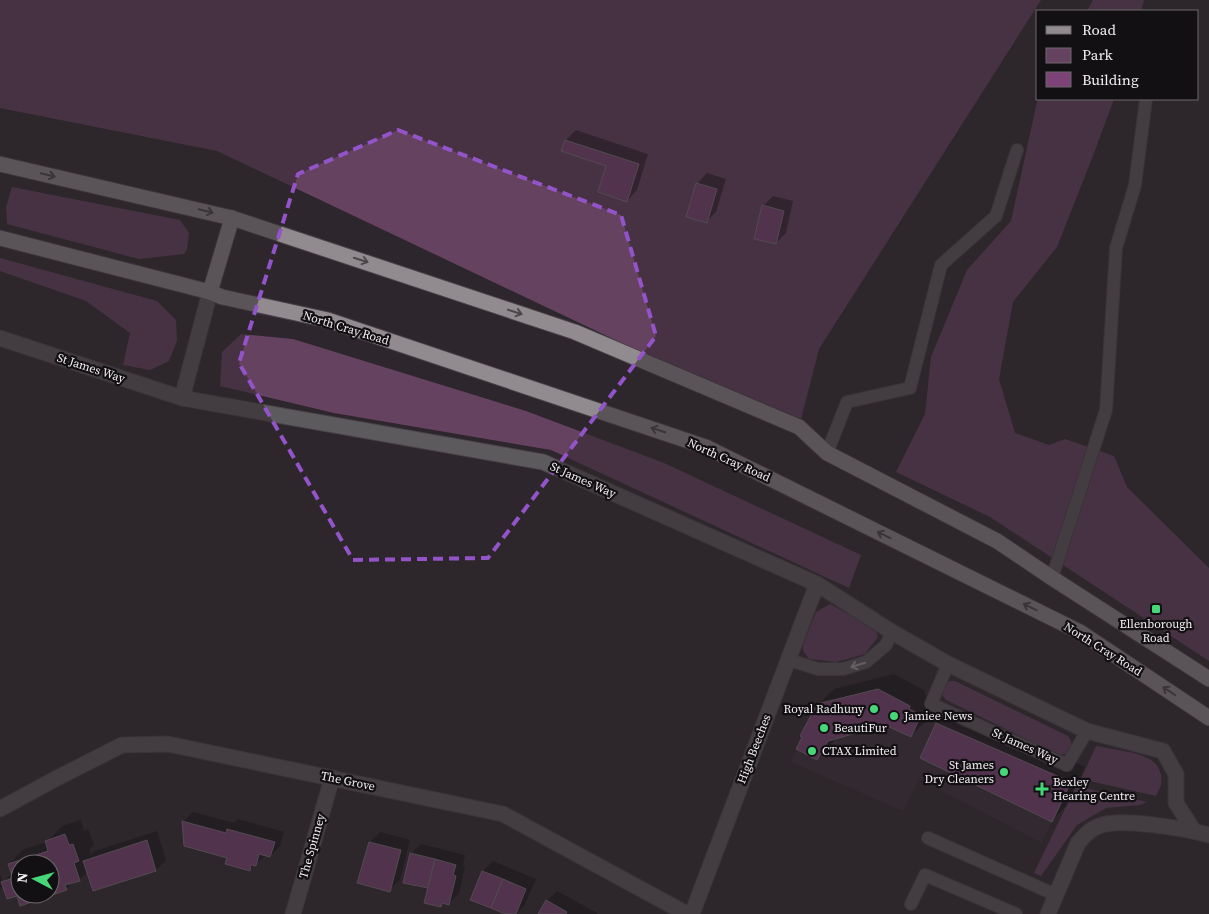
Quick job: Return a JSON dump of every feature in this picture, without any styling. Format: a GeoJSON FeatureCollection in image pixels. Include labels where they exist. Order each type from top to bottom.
{"type":"FeatureCollection","features":[{"type":"Feature","properties":{"kind":"main road"},"geometry":{"type":"LineString","coordinates":[[0,164],[232,218],[575,332],[799,427],[827,453],[997,541],[1209,679]]}},
{"type":"Feature","properties":{"kind":"main road"},"geometry":{"type":"LineString","coordinates":[[210,292],[232,218]]}},
{"type":"Feature","properties":{"kind":"main road","name":"North Cray Road"},"geometry":{"type":"LineString","coordinates":[[0,238],[210,292],[222,297],[328,320],[706,447],[1080,632],[1209,718]]}},
{"type":"Feature","properties":{"kind":"street"},"geometry":{"type":"LineString","coordinates":[[182,398],[210,292]]}},
{"type":"Feature","properties":{"kind":"street","name":"St James Way"},"geometry":{"type":"LineString","coordinates":[[0,338],[182,398],[543,462],[816,584],[892,632],[948,664],[1087,731],[1164,751],[1176,774],[1176,803],[1194,831]]}},
{"type":"Feature","properties":{"kind":"street","name":"High Beeches"},"geometry":{"type":"LineString","coordinates":[[692,914],[816,584]]}},
{"type":"Feature","properties":{"kind":"street","name":"The Grove"},"geometry":{"type":"LineString","coordinates":[[0,808],[122,746],[168,744],[503,814],[687,914]]}},
{"type":"Feature","properties":{"kind":"street","name":"The Spinney"},"geometry":{"type":"LineString","coordinates":[[293,914],[332,778]]}},
{"type":"Feature","properties":{"kind":"street"},"geometry":{"type":"LineString","coordinates":[[1048,914],[1078,843],[1092,829],[1100,825],[1111,823],[1149,825],[1209,835]]}},
{"type":"Feature","properties":{"kind":"lane"},"geometry":{"type":"LineString","coordinates":[[1052,578],[1106,410],[1116,248],[1136,185],[1146,100]]}},
{"type":"Feature","properties":{"kind":"lane"},"geometry":{"type":"LineString","coordinates":[[827,453],[847,402],[910,388],[941,265],[996,216],[1017,150]]}},
{"type":"Feature","properties":{"kind":"lane"},"geometry":{"type":"LineString","coordinates":[[789,660],[818,669],[843,669],[866,662],[886,645],[892,632]]}},
{"type":"Feature","properties":{"kind":"lane","name":"St James Way"},"geometry":{"type":"LineString","coordinates":[[948,664],[931,704],[1067,765],[1087,731]]}},
{"type":"Feature","properties":{"kind":"lane"},"geometry":{"type":"LineString","coordinates":[[928,838],[1056,895]]}},
{"type":"Feature","properties":{"kind":"lane"},"geometry":{"type":"LineString","coordinates":[[911,904],[925,876],[1016,914]]}},
{"type":"Feature","properties":{"kind":"highlighted area"},"geometry":{"type":"Polygon","coordinates":[[[398,130],[621,215],[656,336],[488,558],[353,560],[239,363],[298,174],[398,130]]]}},
{"type":"Feature","properties":{"kind":"shaded area"},"geometry":{"type":"Polygon","coordinates":[[[878,689],[1071,782],[1042,843],[919,779],[903,811],[791,762],[816,703],[878,689]]]}},
{"type":"Feature","properties":{"kind":"green space"},"geometry":{"type":"Polygon","coordinates":[[[0,0],[1041,0],[819,349],[799,427],[217,151],[0,108],[0,0]]]}},
{"type":"Feature","properties":{"kind":"green space"},"geometry":{"type":"Polygon","coordinates":[[[1093,0],[1144,0],[1141,10],[1088,10],[1093,0]]]}},
{"type":"Feature","properties":{"kind":"green space"},"geometry":{"type":"Polygon","coordinates":[[[1037,100],[1114,100],[1057,247],[1013,302],[999,379],[1015,433],[1049,445],[1065,439],[1114,456],[1127,487],[1209,568],[1209,661],[990,517],[896,472],[925,414],[931,357],[967,270],[1011,221],[1037,100]]]}},
{"type":"Feature","properties":{"kind":"green space"},"geometry":{"type":"Polygon","coordinates":[[[12,187],[180,220],[189,233],[187,249],[184,254],[139,259],[7,224],[6,207],[12,187]]]}},
{"type":"Feature","properties":{"kind":"green space"},"geometry":{"type":"Polygon","coordinates":[[[0,258],[157,301],[176,320],[177,341],[169,361],[150,370],[123,365],[130,333],[86,301],[0,271],[0,258]]]}},
{"type":"Feature","properties":{"kind":"green space"},"geometry":{"type":"Polygon","coordinates":[[[241,334],[293,339],[526,411],[664,463],[861,555],[849,588],[551,450],[334,413],[220,386],[222,352],[241,334]]]}},
{"type":"Feature","properties":{"kind":"green space"},"geometry":{"type":"Polygon","coordinates":[[[830,604],[875,629],[878,637],[865,654],[836,662],[809,659],[803,651],[803,645],[816,612],[830,604]]]}},
{"type":"Feature","properties":{"kind":"green space"},"geometry":{"type":"Polygon","coordinates":[[[949,681],[955,681],[1068,736],[1072,749],[1065,754],[1059,755],[946,700],[942,695],[943,687],[949,681]]]}},
{"type":"Feature","properties":{"kind":"green space"},"geometry":{"type":"Polygon","coordinates":[[[1096,746],[1132,753],[1146,757],[1154,762],[1160,771],[1161,778],[1161,785],[1156,796],[1081,779],[1096,746]]]}},
{"type":"Feature","properties":{"kind":"green space"},"geometry":{"type":"Polygon","coordinates":[[[1076,786],[1147,802],[1140,805],[1106,808],[1077,825],[1041,876],[1034,873],[1076,786]]]}},
{"type":"Feature","properties":{"kind":"building"},"geometry":{"type":"Polygon","coordinates":[[[565,140],[639,164],[627,202],[598,192],[606,166],[561,151],[565,140]]]}},
{"type":"Feature","properties":{"kind":"building"},"geometry":{"type":"Polygon","coordinates":[[[696,183],[717,189],[707,223],[686,217],[696,183]]]}},
{"type":"Feature","properties":{"kind":"building"},"geometry":{"type":"Polygon","coordinates":[[[762,205],[784,211],[776,244],[754,239],[762,205]]]}},
{"type":"Feature","properties":{"kind":"building"},"geometry":{"type":"Polygon","coordinates":[[[878,689],[910,706],[909,709],[921,715],[911,737],[885,725],[828,741],[817,760],[796,749],[802,737],[800,736],[817,704],[878,689]]]}},
{"type":"Feature","properties":{"kind":"building"},"geometry":{"type":"Polygon","coordinates":[[[936,723],[1071,782],[1052,822],[920,758],[936,723]]]}},
{"type":"Feature","properties":{"kind":"building"},"geometry":{"type":"Polygon","coordinates":[[[182,821],[226,833],[227,829],[275,842],[270,857],[259,854],[256,866],[251,865],[250,871],[225,864],[227,858],[184,846],[182,821]]]}},
{"type":"Feature","properties":{"kind":"building"},"geometry":{"type":"Polygon","coordinates":[[[65,834],[69,845],[73,844],[79,861],[74,863],[80,881],[65,885],[67,890],[60,892],[60,854],[39,854],[48,851],[45,841],[65,834]]]}},
{"type":"Feature","properties":{"kind":"building"},"geometry":{"type":"Polygon","coordinates":[[[147,840],[156,871],[93,891],[83,861],[147,840]]]}},
{"type":"Feature","properties":{"kind":"building"},"geometry":{"type":"Polygon","coordinates":[[[369,842],[401,850],[390,892],[357,883],[369,842]]]}},
{"type":"Feature","properties":{"kind":"building"},"geometry":{"type":"Polygon","coordinates":[[[410,853],[435,859],[428,888],[403,883],[410,853]]]}},
{"type":"Feature","properties":{"kind":"building"},"geometry":{"type":"Polygon","coordinates":[[[435,859],[456,865],[453,875],[456,876],[449,905],[442,903],[441,907],[424,903],[435,859]]]}},
{"type":"Feature","properties":{"kind":"building"},"geometry":{"type":"Polygon","coordinates":[[[482,871],[503,879],[491,908],[470,900],[482,871]]]}},
{"type":"Feature","properties":{"kind":"building"},"geometry":{"type":"Polygon","coordinates":[[[10,879],[10,898],[7,899],[1,882],[10,879]]]}},
{"type":"Feature","properties":{"kind":"building"},"geometry":{"type":"Polygon","coordinates":[[[503,879],[526,889],[516,914],[505,914],[491,908],[503,879]]]}},
{"type":"Feature","properties":{"kind":"building"},"geometry":{"type":"Polygon","coordinates":[[[546,900],[567,912],[566,914],[538,914],[546,900]]]}},
{"type":"Feature","properties":{"kind":"place","name":"Ellenborough Road"},"geometry":{"type":"Point","coordinates":[1156,609]}},
{"type":"Feature","properties":{"kind":"place","name":"Royal Radhuny"},"geometry":{"type":"Point","coordinates":[874,709]}},
{"type":"Feature","properties":{"kind":"place","name":"Jamiee News"},"geometry":{"type":"Point","coordinates":[894,716]}},
{"type":"Feature","properties":{"kind":"place","name":"BeautiFur"},"geometry":{"type":"Point","coordinates":[824,728]}},
{"type":"Feature","properties":{"kind":"place","name":"CTAX Limited"},"geometry":{"type":"Point","coordinates":[812,751]}},
{"type":"Feature","properties":{"kind":"place","name":"St James Dry Cleaners"},"geometry":{"type":"Point","coordinates":[1004,772]}},
{"type":"Feature","properties":{"kind":"place","name":"Bexley Hearing Centre"},"geometry":{"type":"Point","coordinates":[1042,789]}}]}
